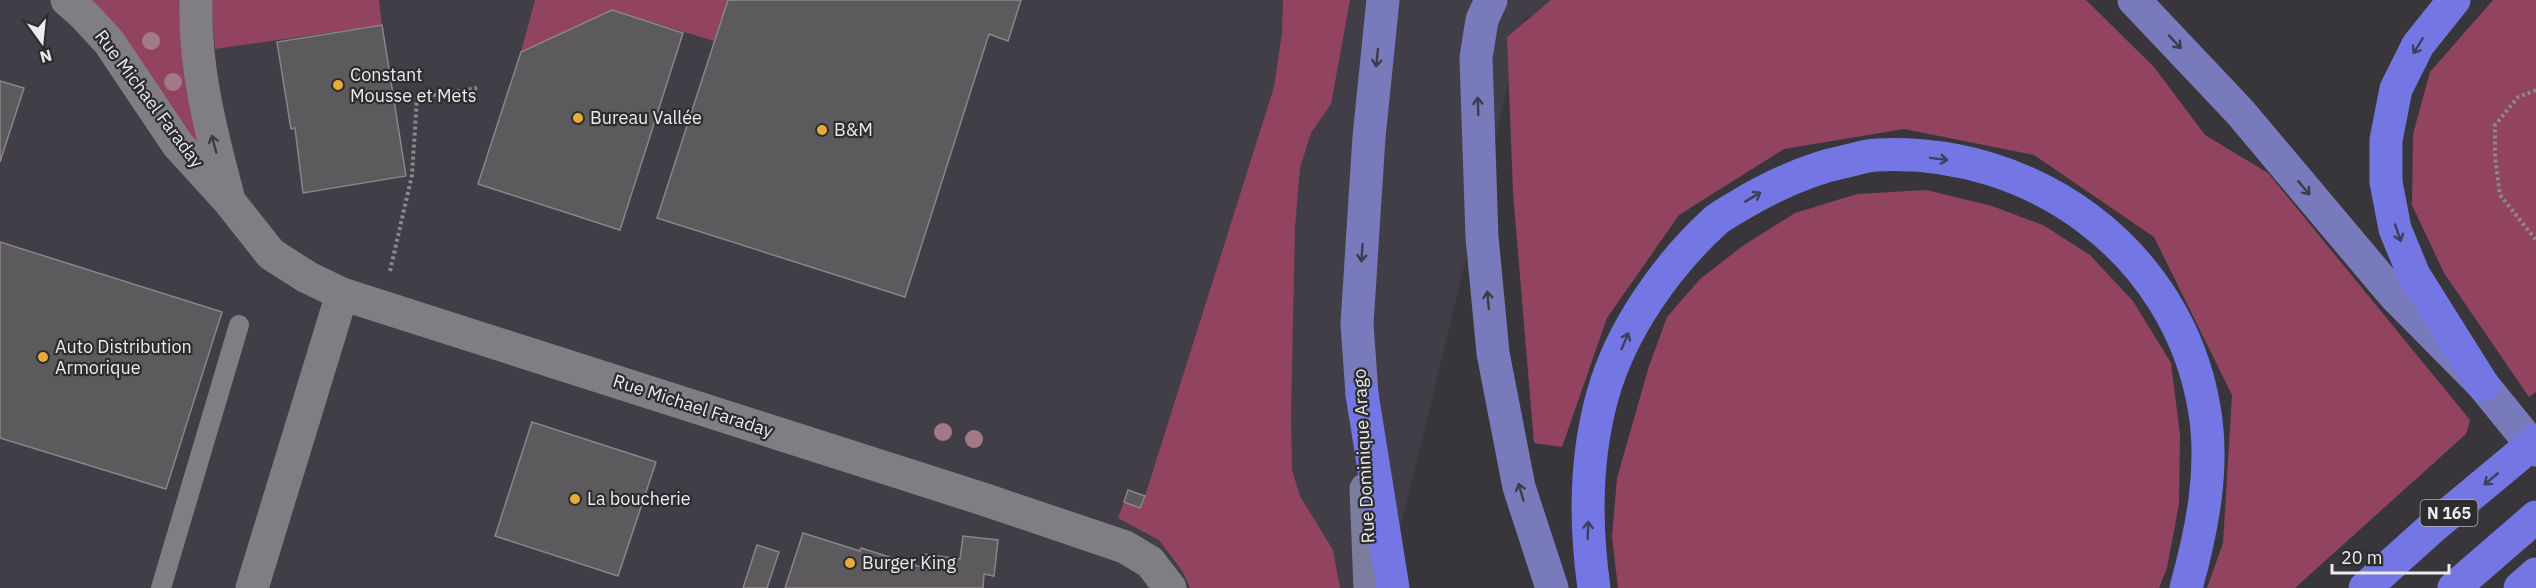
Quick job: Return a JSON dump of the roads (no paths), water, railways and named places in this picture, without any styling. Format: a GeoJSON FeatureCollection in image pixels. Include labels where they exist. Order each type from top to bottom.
{"type":"FeatureCollection","features":[{"type":"Feature","properties":{"kind":"highway"},"geometry":{"type":"LineString","coordinates":[[2454,0],[2418,45],[2396,89],[2386,140],[2386,182],[2395,229],[2414,275],[2483,384]]}},
{"type":"Feature","properties":{"kind":"highway"},"geometry":{"type":"LineString","coordinates":[[1594,588],[1587,541],[1590,460],[1603,393],[1630,329],[1671,268],[1717,219],[1772,186],[1816,167],[1875,155],[1939,158],[1987,166],[2038,188],[2096,222],[2132,257],[2161,296],[2190,350],[2204,407],[2209,454],[2202,531],[2186,588]]}},
{"type":"Feature","properties":{"kind":"highway"},"geometry":{"type":"LineString","coordinates":[[1362,394],[1393,588]]}},
{"type":"Feature","properties":{"kind":"highway","name":"N 165"},"geometry":{"type":"LineString","coordinates":[[2365,588],[2435,525],[2536,441]]}},
{"type":"Feature","properties":{"kind":"highway"},"geometry":{"type":"LineString","coordinates":[[2454,588],[2536,517]]}},
{"type":"Feature","properties":{"kind":"highway"},"geometry":{"type":"LineString","coordinates":[[2520,588],[2536,574]]}},
{"type":"Feature","properties":{"kind":"main road","name":"Rue Dominique Arago"},"geometry":{"type":"LineString","coordinates":[[1370,588],[1357,324],[1369,137],[1383,0]]}},
{"type":"Feature","properties":{"kind":"main road"},"geometry":{"type":"LineString","coordinates":[[1491,0],[1482,20],[1476,58],[1482,237],[1493,353],[1520,487],[1552,588]]}},
{"type":"Feature","properties":{"kind":"main road"},"geometry":{"type":"LineString","coordinates":[[2134,0],[2240,112],[2394,295],[2483,384],[2536,450]]}},
{"type":"Feature","properties":{"kind":"street","name":"Rue Michael Faraday"},"geometry":{"type":"LineString","coordinates":[[67,0],[109,42],[178,145],[229,201],[271,254],[307,277],[342,294],[964,493],[1114,544],[1150,562],[1170,588]]}},
{"type":"Feature","properties":{"kind":"street","name":"Rue Michael Faraday"},"geometry":{"type":"LineString","coordinates":[[196,0],[201,83],[211,135],[229,201]]}},
{"type":"Feature","properties":{"kind":"street"},"geometry":{"type":"LineString","coordinates":[[252,588],[342,294]]}},
{"type":"Feature","properties":{"kind":"lane"},"geometry":{"type":"LineString","coordinates":[[161,588],[239,325]]}},
{"type":"Feature","properties":{"kind":"place","name":"Constant Mousse et Mets"},"geometry":{"type":"Point","coordinates":[338,85]}},
{"type":"Feature","properties":{"kind":"place","name":"Bureau Vallée"},"geometry":{"type":"Point","coordinates":[578,118]}},
{"type":"Feature","properties":{"kind":"place","name":"B&M"},"geometry":{"type":"Point","coordinates":[822,130]}},
{"type":"Feature","properties":{"kind":"place","name":"Auto Distribution Armorique"},"geometry":{"type":"Point","coordinates":[43,357]}},
{"type":"Feature","properties":{"kind":"place","name":"La boucherie"},"geometry":{"type":"Point","coordinates":[575,499]}},
{"type":"Feature","properties":{"kind":"place","name":"Burger King"},"geometry":{"type":"Point","coordinates":[850,563]}}]}
